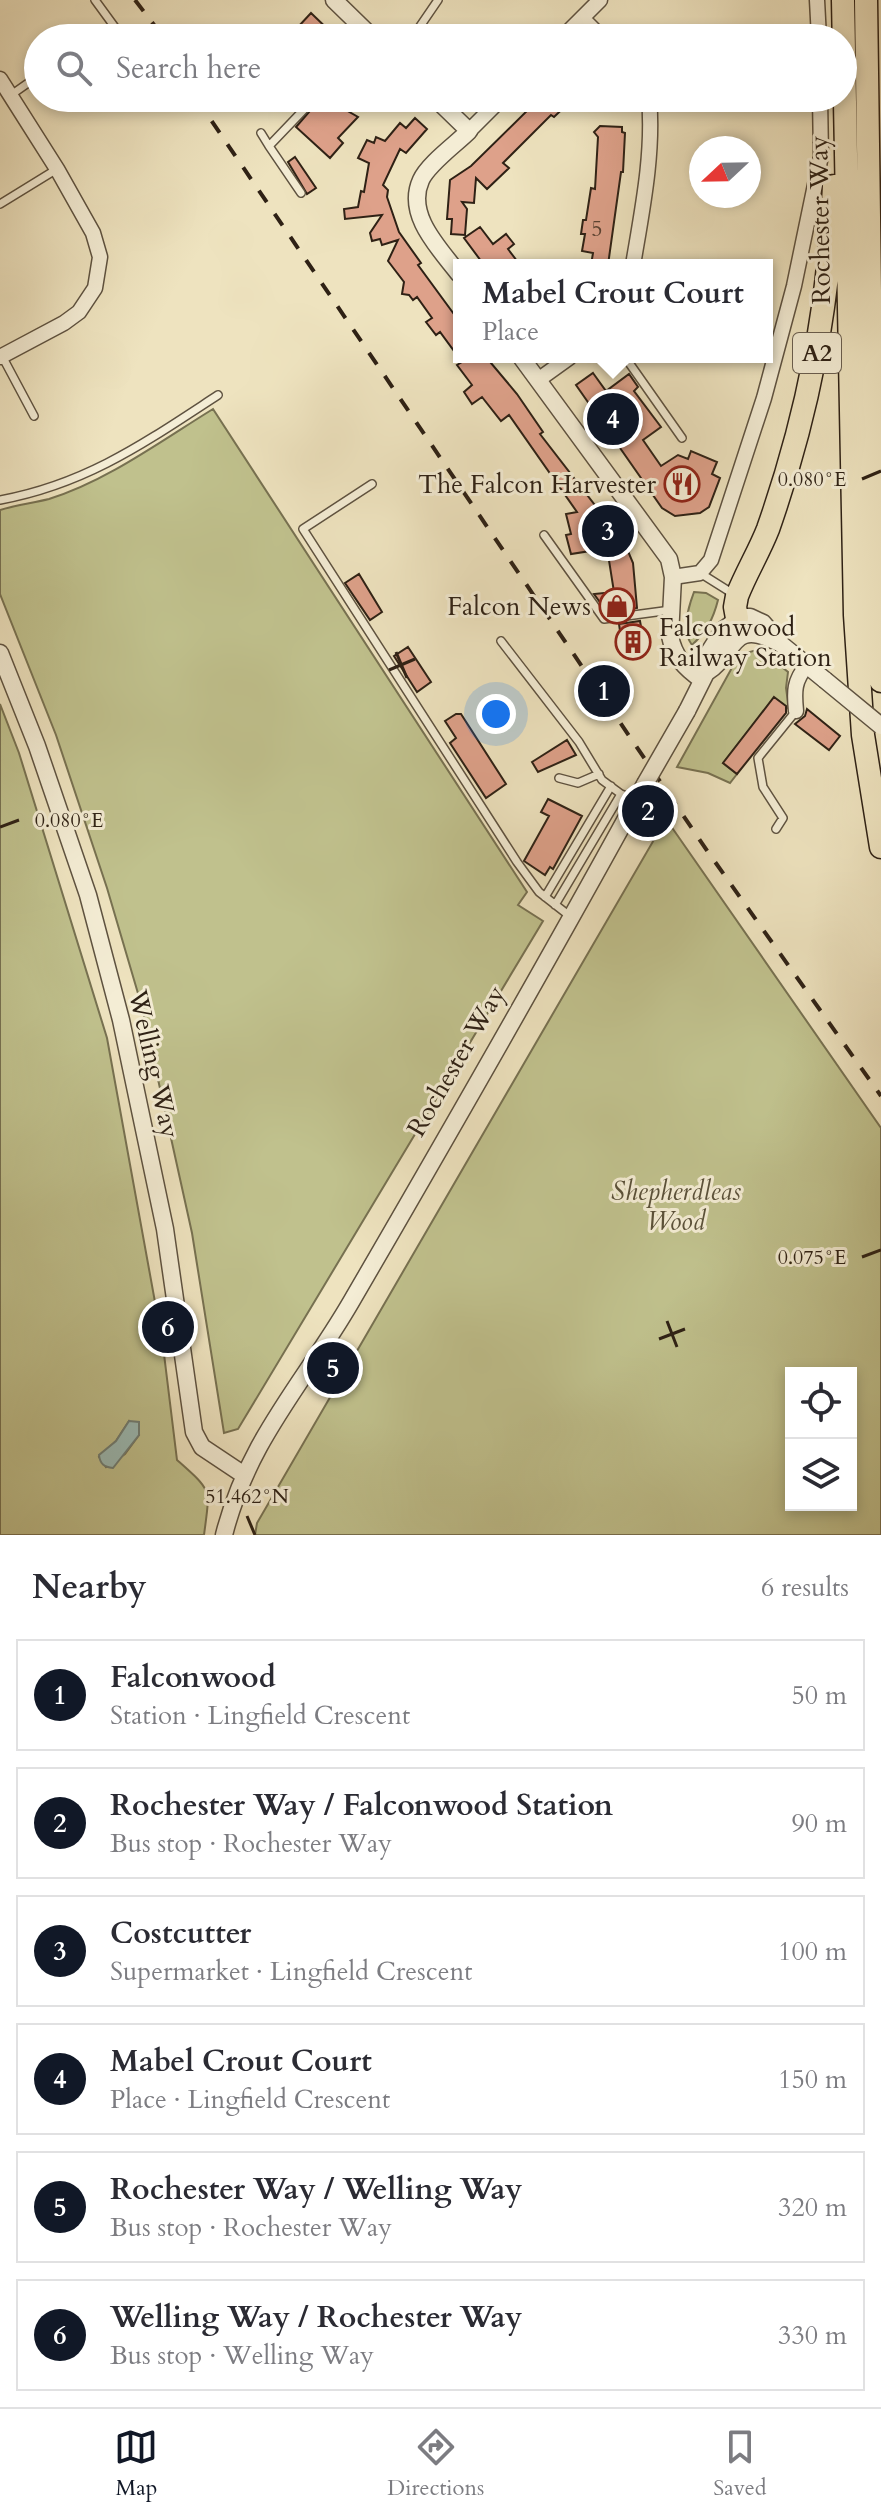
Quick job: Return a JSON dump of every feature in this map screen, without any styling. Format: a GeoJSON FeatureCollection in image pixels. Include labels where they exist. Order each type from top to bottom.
{"type":"FeatureCollection","features":[{"type":"Feature","properties":{"kind":"highway","name":"A2"},"geometry":{"type":"LineString","coordinates":[[841,24],[842,0]]}},
{"type":"Feature","properties":{"kind":"highway","name":"Rochester Way"},"geometry":{"type":"LineString","coordinates":[[842,0],[843,24]]}},
{"type":"Feature","properties":{"kind":"highway","name":"A2"},"geometry":{"type":"LineString","coordinates":[[866,0],[862,438],[855,615],[858,684],[881,847]]}},
{"type":"Feature","properties":{"kind":"highway","name":"A2"},"geometry":{"type":"LineString","coordinates":[[737,607],[767,532],[788,467],[816,357],[828,278],[837,112]]}},
{"type":"Feature","properties":{"kind":"highway","name":"Rochester Way"},"geometry":{"type":"LineString","coordinates":[[847,112],[862,438]]}},
{"type":"Feature","properties":{"kind":"highway","name":"A2"},"geometry":{"type":"LineString","coordinates":[[862,438],[881,681]]}},
{"type":"Feature","properties":{"kind":"street"},"geometry":{"type":"LineString","coordinates":[[334,0],[355,24]]}},
{"type":"Feature","properties":{"kind":"street"},"geometry":{"type":"LineString","coordinates":[[576,24],[600,0]]}},
{"type":"Feature","properties":{"kind":"street"},"geometry":{"type":"LineString","coordinates":[[817,0],[818,24]]}},
{"type":"Feature","properties":{"kind":"street"},"geometry":{"type":"LineString","coordinates":[[582,18],[588,24]]}},
{"type":"Feature","properties":{"kind":"street"},"geometry":{"type":"LineString","coordinates":[[0,79],[57,169],[99,248],[95,288],[79,312],[1,356]]}},
{"type":"Feature","properties":{"kind":"street"},"geometry":{"type":"LineString","coordinates":[[449,112],[469,131]]}},
{"type":"Feature","properties":{"kind":"street"},"geometry":{"type":"LineString","coordinates":[[453,266],[427,231],[420,216],[417,200],[421,180],[488,112]]}},
{"type":"Feature","properties":{"kind":"street"},"geometry":{"type":"LineString","coordinates":[[634,259],[645,184],[649,112]]}},
{"type":"Feature","properties":{"kind":"street"},"geometry":{"type":"LineString","coordinates":[[673,577],[700,573],[711,560],[764,398],[794,286],[821,156],[820,112]]}},
{"type":"Feature","properties":{"kind":"street"},"geometry":{"type":"LineString","coordinates":[[525,363],[669,559],[673,577],[670,636],[675,653],[685,668],[704,676],[718,665],[732,641],[743,635],[759,635],[782,645]]}},
{"type":"Feature","properties":{"kind":"street"},"geometry":{"type":"LineString","coordinates":[[538,380],[562,363]]}},
{"type":"Feature","properties":{"kind":"street"},"geometry":{"type":"LineString","coordinates":[[737,607],[763,623],[782,645],[881,726]]}},
{"type":"Feature","properties":{"kind":"street","name":"Rochester Way"},"geometry":{"type":"LineString","coordinates":[[224,1535],[244,1475],[262,1438],[349,1305],[571,917],[625,821],[633,795],[687,711],[704,676],[706,658],[737,607]]}},
{"type":"Feature","properties":{"kind":"street","name":"Welling Way"},"geometry":{"type":"LineString","coordinates":[[0,653],[37,746],[88,895],[121,1020],[165,1229],[194,1432],[202,1447],[244,1475]]}},
{"type":"Feature","properties":{"kind":"street"},"geometry":{"type":"LineString","coordinates":[[796,711],[794,687],[807,665]]}},
{"type":"Feature","properties":{"kind":"lane"},"geometry":{"type":"LineString","coordinates":[[95,0],[113,24]]}},
{"type":"Feature","properties":{"kind":"lane"},"geometry":{"type":"LineString","coordinates":[[422,24],[438,0]]}},
{"type":"Feature","properties":{"kind":"lane"},"geometry":{"type":"LineString","coordinates":[[11,95],[24,86]]}},
{"type":"Feature","properties":{"kind":"lane"},"geometry":{"type":"LineString","coordinates":[[269,146],[302,112]]}},
{"type":"Feature","properties":{"kind":"lane"},"geometry":{"type":"LineString","coordinates":[[261,133],[301,193]]}},
{"type":"Feature","properties":{"kind":"lane"},"geometry":{"type":"LineString","coordinates":[[0,204],[57,169]]}},
{"type":"Feature","properties":{"kind":"lane"},"geometry":{"type":"LineString","coordinates":[[1,356],[34,416]]}},
{"type":"Feature","properties":{"kind":"lane"},"geometry":{"type":"LineString","coordinates":[[629,363],[682,438]]}},
{"type":"Feature","properties":{"kind":"lane"},"geometry":{"type":"LineString","coordinates":[[0,500],[77,479],[138,447],[218,395]]}},
{"type":"Feature","properties":{"kind":"lane"},"geometry":{"type":"LineString","coordinates":[[372,484],[303,529],[517,862],[545,897],[571,917]]}},
{"type":"Feature","properties":{"kind":"lane"},"geometry":{"type":"LineString","coordinates":[[544,535],[604,619],[671,610]]}},
{"type":"Feature","properties":{"kind":"lane"},"geometry":{"type":"LineString","coordinates":[[700,573],[737,607]]}},
{"type":"Feature","properties":{"kind":"lane"},"geometry":{"type":"LineString","coordinates":[[501,641],[579,742],[599,774],[611,786],[633,795],[555,905]]}},
{"type":"Feature","properties":{"kind":"lane"},"geometry":{"type":"LineString","coordinates":[[776,829],[783,818],[763,787],[758,758],[796,711]]}},
{"type":"Feature","properties":{"kind":"lane"},"geometry":{"type":"LineString","coordinates":[[559,778],[578,783],[599,774]]}},
{"type":"Feature","properties":{"kind":"lane"},"geometry":{"type":"LineString","coordinates":[[545,897],[611,786]]}},
{"type":"Feature","properties":{"kind":"lane"},"geometry":{"type":"LineString","coordinates":[[625,821],[652,836]]}},
{"type":"Feature","properties":{"kind":"green space"},"geometry":{"type":"Polygon","coordinates":[[[213,409],[527,892],[518,905],[543,921],[238,1429],[224,1433],[192,1233],[142,1007],[107,888],[56,735],[0,594],[0,510],[49,499],[92,482],[213,409]]]}},
{"type":"Feature","properties":{"kind":"green space"},"geometry":{"type":"Polygon","coordinates":[[[694,592],[706,593],[718,600],[708,625],[692,645],[686,626],[694,592]]]}},
{"type":"Feature","properties":{"kind":"green space"},"geometry":{"type":"Polygon","coordinates":[[[760,649],[788,672],[786,688],[789,709],[774,698],[723,763],[737,774],[730,783],[708,773],[677,767],[739,655],[760,649]]]}},
{"type":"Feature","properties":{"kind":"green space"},"geometry":{"type":"Polygon","coordinates":[[[0,704],[19,753],[107,1038],[163,1346],[177,1460],[203,1485],[208,1499],[204,1535],[0,1535],[0,704]],[[129,1421],[116,1441],[99,1457],[106,1467],[125,1454],[139,1435],[129,1421]]]}},
{"type":"Feature","properties":{"kind":"green space","name":"Shepherdleas Wood"},"geometry":{"type":"Polygon","coordinates":[[[666,819],[881,1128],[881,1535],[255,1535],[257,1523],[666,819]]]}},
{"type":"Feature","properties":{"kind":"water"},"geometry":{"type":"Polygon","coordinates":[[[129,1421],[139,1422],[139,1435],[113,1468],[105,1466],[99,1455],[116,1441],[129,1421]]]}},
{"type":"Feature","properties":{"kind":"building"},"geometry":{"type":"Polygon","coordinates":[[[311,13],[322,24],[301,24],[311,13]]]}},
{"type":"Feature","properties":{"kind":"building"},"geometry":{"type":"Polygon","coordinates":[[[309,112],[349,112],[358,117],[338,138],[343,143],[330,158],[296,127],[309,112]]]}},
{"type":"Feature","properties":{"kind":"building"},"geometry":{"type":"Polygon","coordinates":[[[526,112],[559,112],[554,117],[551,115],[503,163],[509,168],[487,189],[476,178],[474,203],[462,202],[467,209],[465,235],[451,234],[452,219],[447,219],[450,180],[471,166],[526,112]]]}},
{"type":"Feature","properties":{"kind":"building"},"geometry":{"type":"Polygon","coordinates":[[[415,118],[427,129],[406,153],[400,149],[383,185],[388,190],[387,197],[399,232],[421,263],[418,265],[453,313],[453,350],[440,332],[436,335],[426,322],[432,318],[417,297],[413,300],[409,295],[402,294],[404,282],[388,261],[398,240],[382,245],[380,239],[372,241],[370,233],[382,215],[345,219],[344,209],[358,207],[361,191],[364,192],[369,163],[358,158],[367,140],[374,143],[376,137],[385,141],[400,123],[406,128],[415,118]]]}},
{"type":"Feature","properties":{"kind":"building"},"geometry":{"type":"Polygon","coordinates":[[[600,126],[622,127],[625,133],[623,172],[609,259],[592,259],[593,253],[582,251],[585,234],[581,234],[583,220],[586,220],[591,188],[595,189],[598,137],[594,132],[600,126]]]}},
{"type":"Feature","properties":{"kind":"building"},"geometry":{"type":"Polygon","coordinates":[[[295,157],[316,188],[307,194],[288,162],[295,157]]]}},
{"type":"Feature","properties":{"kind":"building"},"geometry":{"type":"Polygon","coordinates":[[[480,227],[493,244],[506,234],[514,244],[508,249],[516,259],[480,259],[464,238],[480,227]]]}},
{"type":"Feature","properties":{"kind":"building"},"geometry":{"type":"Polygon","coordinates":[[[491,363],[517,394],[543,432],[540,434],[625,544],[633,563],[637,608],[607,612],[594,594],[614,592],[608,554],[604,554],[603,549],[571,554],[566,535],[571,534],[566,514],[577,512],[509,415],[501,421],[482,397],[472,404],[464,392],[472,385],[457,365],[491,363]]]}},
{"type":"Feature","properties":{"kind":"building"},"geometry":{"type":"Polygon","coordinates":[[[593,373],[606,391],[629,374],[638,387],[634,391],[661,427],[643,440],[661,466],[678,455],[688,459],[691,451],[717,462],[712,474],[720,478],[709,507],[700,513],[675,516],[662,508],[576,385],[593,373]]]}},
{"type":"Feature","properties":{"kind":"building"},"geometry":{"type":"Polygon","coordinates":[[[359,574],[382,612],[370,620],[345,583],[359,574]]]}},
{"type":"Feature","properties":{"kind":"building","name":"Falconwood Railway Station"},"geometry":{"type":"Polygon","coordinates":[[[640,621],[645,649],[623,652],[619,624],[640,621]]]}},
{"type":"Feature","properties":{"kind":"building"},"geometry":{"type":"Polygon","coordinates":[[[408,647],[431,682],[417,692],[394,656],[408,647]]]}},
{"type":"Feature","properties":{"kind":"building"},"geometry":{"type":"Polygon","coordinates":[[[774,697],[786,706],[786,713],[737,774],[723,763],[774,697]]]}},
{"type":"Feature","properties":{"kind":"building"},"geometry":{"type":"Polygon","coordinates":[[[807,709],[840,736],[829,750],[795,724],[805,716],[807,709]]]}},
{"type":"Feature","properties":{"kind":"building"},"geometry":{"type":"Polygon","coordinates":[[[461,714],[506,784],[486,798],[450,743],[456,738],[445,721],[461,714]]]}},
{"type":"Feature","properties":{"kind":"building"},"geometry":{"type":"Polygon","coordinates":[[[567,740],[576,755],[538,772],[532,762],[567,740]]]}},
{"type":"Feature","properties":{"kind":"building"},"geometry":{"type":"Polygon","coordinates":[[[548,799],[582,816],[553,869],[550,867],[545,875],[524,861],[549,816],[541,812],[548,799]]]}},
{"type":"Feature","properties":{"kind":"railway"},"geometry":{"type":"LineString","coordinates":[[135,0],[153,24]]}},
{"type":"Feature","properties":{"kind":"railway"},"geometry":{"type":"LineString","coordinates":[[206,112],[708,852],[881,1096]]}},
{"type":"Feature","properties":{"kind":"place","name":"Mabel Crout Court"},"geometry":{"type":"Point","coordinates":[613,419]}},
{"type":"Feature","properties":{"kind":"place","name":"The Falcon Harvester"},"geometry":{"type":"Point","coordinates":[682,484]}},
{"type":"Feature","properties":{"kind":"place","name":"Costcutter"},"geometry":{"type":"Point","coordinates":[608,531]}},
{"type":"Feature","properties":{"kind":"place","name":"Falcon News"},"geometry":{"type":"Point","coordinates":[617,606]}},
{"type":"Feature","properties":{"kind":"place","name":"Falconwood Railway Station"},"geometry":{"type":"Point","coordinates":[633,642]}},
{"type":"Feature","properties":{"kind":"place","name":"Falconwood"},"geometry":{"type":"Point","coordinates":[604,691]}},
{"type":"Feature","properties":{"kind":"place","name":"Rochester Way / Falconwood Station"},"geometry":{"type":"Point","coordinates":[648,811]}},
{"type":"Feature","properties":{"kind":"place","name":"Welling Way / Rochester Way"},"geometry":{"type":"Point","coordinates":[168,1327]}},
{"type":"Feature","properties":{"kind":"place","name":"Rochester Way / Welling Way"},"geometry":{"type":"Point","coordinates":[333,1368]}}]}
